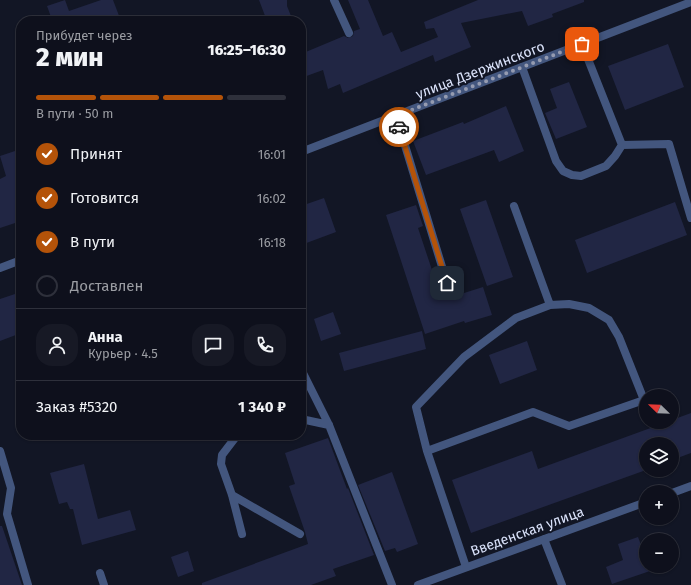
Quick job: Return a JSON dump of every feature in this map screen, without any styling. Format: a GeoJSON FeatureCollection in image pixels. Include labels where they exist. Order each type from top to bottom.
{"type":"FeatureCollection","features":[{"type":"Feature","properties":{"kind":"street"},"geometry":{"type":"LineString","coordinates":[[334,0],[349,34]]}},
{"type":"Feature","properties":{"kind":"street","name":"улица Дзержинского"},"geometry":{"type":"LineString","coordinates":[[306,150],[691,2]]}},
{"type":"Feature","properties":{"kind":"street"},"geometry":{"type":"LineString","coordinates":[[582,44],[622,146]]}},
{"type":"Feature","properties":{"kind":"street"},"geometry":{"type":"LineString","coordinates":[[522,67],[556,161],[563,171],[572,175],[581,176],[606,166],[622,146]]}},
{"type":"Feature","properties":{"kind":"street"},"geometry":{"type":"LineString","coordinates":[[396,116],[447,283]]}},
{"type":"Feature","properties":{"kind":"street"},"geometry":{"type":"LineString","coordinates":[[622,146],[669,144],[691,218]]}},
{"type":"Feature","properties":{"kind":"street"},"geometry":{"type":"LineString","coordinates":[[514,206],[550,305]]}},
{"type":"Feature","properties":{"kind":"street"},"geometry":{"type":"LineString","coordinates":[[0,268],[16,262]]}},
{"type":"Feature","properties":{"kind":"street"},"geometry":{"type":"LineString","coordinates":[[427,451],[533,412],[569,426],[644,400],[619,337],[609,320],[589,308],[568,304],[550,305],[516,318],[464,357],[416,407],[427,451],[466,567]]}},
{"type":"Feature","properties":{"kind":"street"},"geometry":{"type":"LineString","coordinates":[[306,379],[329,424],[392,585]]}},
{"type":"Feature","properties":{"kind":"street"},"geometry":{"type":"LineString","coordinates":[[306,420],[329,424]]}},
{"type":"Feature","properties":{"kind":"street"},"geometry":{"type":"LineString","coordinates":[[233,440],[222,455],[221,464],[232,496],[242,534]]}},
{"type":"Feature","properties":{"kind":"street"},"geometry":{"type":"LineString","coordinates":[[0,451],[11,488],[7,514],[28,585]]}},
{"type":"Feature","properties":{"kind":"street"},"geometry":{"type":"LineString","coordinates":[[679,490],[691,486]]}},
{"type":"Feature","properties":{"kind":"street"},"geometry":{"type":"LineString","coordinates":[[232,496],[300,534]]}},
{"type":"Feature","properties":{"kind":"street","name":"Введенская улица"},"geometry":{"type":"LineString","coordinates":[[418,585],[639,504]]}},
{"type":"Feature","properties":{"kind":"street"},"geometry":{"type":"LineString","coordinates":[[544,538],[562,585]]}},
{"type":"Feature","properties":{"kind":"street"},"geometry":{"type":"LineString","coordinates":[[100,573],[104,585]]}},
{"type":"Feature","properties":{"kind":"building"},"geometry":{"type":"Polygon","coordinates":[[[65,0],[69,11],[101,0],[113,0],[119,16],[51,16],[47,6],[65,0]]]}},
{"type":"Feature","properties":{"kind":"building"},"geometry":{"type":"Polygon","coordinates":[[[259,0],[287,0],[287,6],[291,16],[265,16],[259,0]]]}},
{"type":"Feature","properties":{"kind":"building"},"geometry":{"type":"Polygon","coordinates":[[[348,0],[368,0],[383,36],[392,32],[401,52],[438,37],[434,28],[426,29],[424,22],[478,0],[584,0],[584,2],[552,14],[553,17],[528,26],[522,11],[461,23],[471,47],[435,62],[433,55],[343,93],[340,84],[328,89],[323,70],[306,76],[306,52],[344,36],[348,38],[353,36],[354,31],[360,29],[348,0]]]}},
{"type":"Feature","properties":{"kind":"building"},"geometry":{"type":"Polygon","coordinates":[[[668,44],[684,87],[625,110],[608,66],[668,44]]]}},
{"type":"Feature","properties":{"kind":"building"},"geometry":{"type":"Polygon","coordinates":[[[569,82],[587,127],[556,139],[545,113],[557,108],[550,89],[569,82]]]}},
{"type":"Feature","properties":{"kind":"building"},"geometry":{"type":"Polygon","coordinates":[[[506,106],[524,151],[499,162],[494,150],[426,175],[413,141],[463,122],[464,124],[506,106]]]}},
{"type":"Feature","properties":{"kind":"building"},"geometry":{"type":"Polygon","coordinates":[[[16,151],[16,223],[0,228],[0,179],[6,176],[0,156],[16,151]]]}},
{"type":"Feature","properties":{"kind":"building"},"geometry":{"type":"Polygon","coordinates":[[[324,198],[336,232],[306,243],[306,204],[324,198]]]}},
{"type":"Feature","properties":{"kind":"building"},"geometry":{"type":"Polygon","coordinates":[[[486,200],[513,277],[487,286],[460,209],[486,200]]]}},
{"type":"Feature","properties":{"kind":"building"},"geometry":{"type":"Polygon","coordinates":[[[675,202],[687,235],[587,273],[575,240],[675,202]]]}},
{"type":"Feature","properties":{"kind":"building"},"geometry":{"type":"Polygon","coordinates":[[[416,205],[423,226],[418,228],[442,300],[483,287],[492,315],[465,323],[464,321],[425,334],[386,215],[416,205]]]}},
{"type":"Feature","properties":{"kind":"building"},"geometry":{"type":"Polygon","coordinates":[[[16,294],[16,335],[0,341],[0,299],[16,294]]]}},
{"type":"Feature","properties":{"kind":"building"},"geometry":{"type":"Polygon","coordinates":[[[333,312],[341,334],[321,341],[314,319],[333,312]]]}},
{"type":"Feature","properties":{"kind":"building"},"geometry":{"type":"Polygon","coordinates":[[[422,331],[426,349],[344,371],[339,353],[422,331]]]}},
{"type":"Feature","properties":{"kind":"building"},"geometry":{"type":"Polygon","coordinates":[[[527,341],[537,370],[500,384],[489,355],[527,341]]]}},
{"type":"Feature","properties":{"kind":"building"},"geometry":{"type":"Polygon","coordinates":[[[691,413],[691,453],[679,457],[679,437],[639,437],[639,473],[471,533],[452,480],[532,451],[538,469],[648,429],[679,429],[679,417],[691,413]]]}},
{"type":"Feature","properties":{"kind":"building"},"geometry":{"type":"Polygon","coordinates":[[[328,438],[374,555],[333,569],[336,576],[311,585],[202,585],[202,583],[308,544],[289,486],[295,484],[285,453],[328,438]]]}},
{"type":"Feature","properties":{"kind":"building"},"geometry":{"type":"Polygon","coordinates":[[[84,464],[98,519],[130,510],[136,530],[82,545],[73,509],[70,509],[67,502],[59,504],[50,473],[84,464]]]}},
{"type":"Feature","properties":{"kind":"building"},"geometry":{"type":"Polygon","coordinates":[[[392,472],[418,544],[397,552],[395,548],[385,551],[358,485],[392,472]]]}},
{"type":"Feature","properties":{"kind":"building"},"geometry":{"type":"Polygon","coordinates":[[[0,526],[2,526],[22,585],[0,585],[0,526]]]}},
{"type":"Feature","properties":{"kind":"building"},"geometry":{"type":"Polygon","coordinates":[[[638,537],[639,573],[644,573],[612,584],[606,567],[623,560],[618,544],[638,537]]]}},
{"type":"Feature","properties":{"kind":"building"},"geometry":{"type":"Polygon","coordinates":[[[188,551],[194,571],[178,577],[171,557],[188,551]]]}},
{"type":"Feature","properties":{"kind":"way so far"},"geometry":{"type":"LineString","coordinates":[[399,127],[396,116],[582,44]]}},
{"type":"Feature","properties":{"kind":"route"},"geometry":{"type":"LineString","coordinates":[[399,127],[447,283]]}}]}
